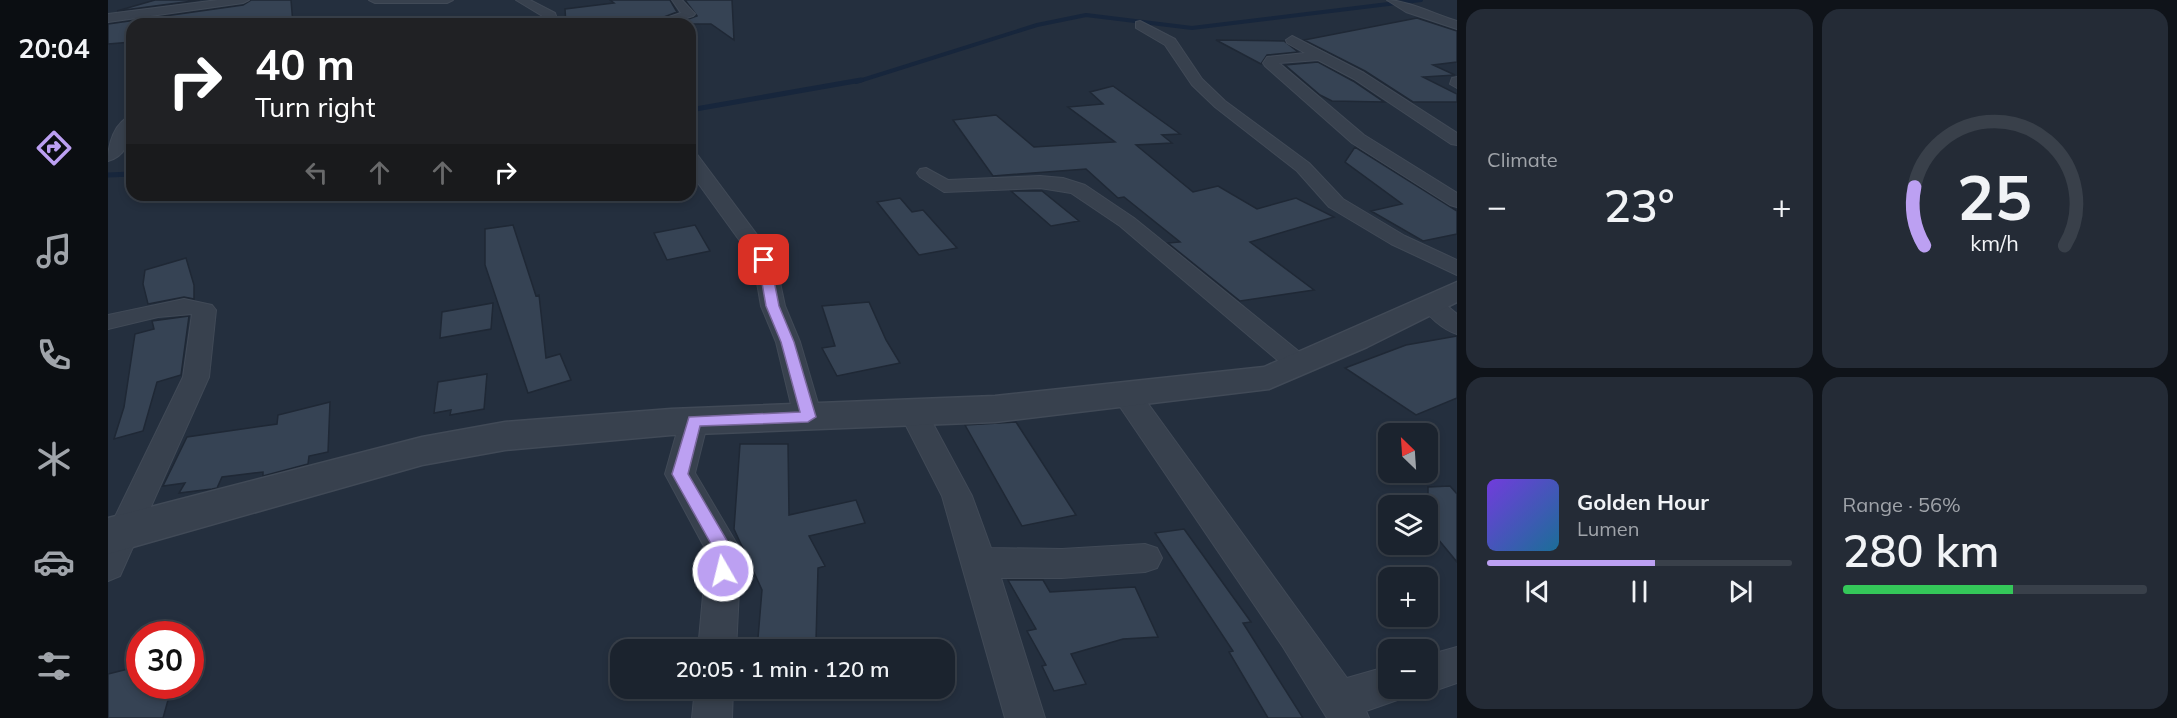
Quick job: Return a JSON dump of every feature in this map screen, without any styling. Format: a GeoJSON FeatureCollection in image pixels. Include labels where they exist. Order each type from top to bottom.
{"type":"FeatureCollection","features":[{"type":"Feature","properties":{"kind":"street"},"geometry":{"type":"LineString","coordinates":[[108,18],[222,8],[243,0]]}},
{"type":"Feature","properties":{"kind":"street"},"geometry":{"type":"LineString","coordinates":[[375,0],[447,0]]}},
{"type":"Feature","properties":{"kind":"street"},"geometry":{"type":"LineString","coordinates":[[522,0],[551,16],[549,18]]}},
{"type":"Feature","properties":{"kind":"street"},"geometry":{"type":"LineString","coordinates":[[675,18],[689,14],[677,1]]}},
{"type":"Feature","properties":{"kind":"street"},"geometry":{"type":"LineString","coordinates":[[1400,5],[1457,25]]}},
{"type":"Feature","properties":{"kind":"street"},"geometry":{"type":"LineString","coordinates":[[1140,25],[1170,42],[1197,82],[1220,104],[1303,166],[1336,203],[1398,240],[1457,268]]}},
{"type":"Feature","properties":{"kind":"street"},"geometry":{"type":"LineString","coordinates":[[1293,40],[1359,76],[1457,140]]}},
{"type":"Feature","properties":{"kind":"street"},"geometry":{"type":"LineString","coordinates":[[1320,56],[1272,60],[1270,63],[1358,139],[1457,201]]}},
{"type":"Feature","properties":{"kind":"street"},"geometry":{"type":"LineString","coordinates":[[108,156],[119,145],[126,124]]}},
{"type":"Feature","properties":{"kind":"street"},"geometry":{"type":"LineString","coordinates":[[696,165],[764,260],[772,306],[788,342],[808,417]]}},
{"type":"Feature","properties":{"kind":"street"},"geometry":{"type":"LineString","coordinates":[[926,173],[944,186],[1040,182],[1063,184],[1078,189],[1127,222],[1298,364]]}},
{"type":"Feature","properties":{"kind":"street"},"geometry":{"type":"LineString","coordinates":[[116,534],[422,451],[505,436],[694,421],[995,409],[1269,378],[1356,340],[1443,297],[1457,326]]}},
{"type":"Feature","properties":{"kind":"street"},"geometry":{"type":"LineString","coordinates":[[108,322],[178,307],[196,306],[204,310],[196,377],[116,534],[108,566]]}},
{"type":"Feature","properties":{"kind":"street"},"geometry":{"type":"LineString","coordinates":[[1126,394],[1168,459],[1265,591],[1344,709],[1378,691]]}},
{"type":"Feature","properties":{"kind":"street"},"geometry":{"type":"LineString","coordinates":[[913,412],[957,496],[979,561],[1025,718]]}},
{"type":"Feature","properties":{"kind":"street"},"geometry":{"type":"LineString","coordinates":[[694,421],[680,474],[724,551],[718,639]]}},
{"type":"Feature","properties":{"kind":"street"},"geometry":{"type":"LineString","coordinates":[[979,561],[1008,565],[1144,558]]}},
{"type":"Feature","properties":{"kind":"street"},"geometry":{"type":"LineString","coordinates":[[1438,671],[1457,665]]}},
{"type":"Feature","properties":{"kind":"street"},"geometry":{"type":"LineString","coordinates":[[712,718],[713,699]]}},
{"type":"Feature","properties":{"kind":"building"},"geometry":{"type":"Polygon","coordinates":[[[155,0],[200,0],[117,11],[155,0]]]}},
{"type":"Feature","properties":{"kind":"building"},"geometry":{"type":"Polygon","coordinates":[[[251,0],[291,0],[292,18],[151,18],[243,5],[251,0]]]}},
{"type":"Feature","properties":{"kind":"building"},"geometry":{"type":"Polygon","coordinates":[[[610,0],[670,0],[677,12],[662,18],[566,18],[565,9],[614,3],[610,0]]]}},
{"type":"Feature","properties":{"kind":"building"},"geometry":{"type":"Polygon","coordinates":[[[685,0],[732,0],[734,40],[711,24],[696,24],[696,18],[692,18],[697,16],[685,0]]]}},
{"type":"Feature","properties":{"kind":"building"},"geometry":{"type":"Polygon","coordinates":[[[1417,18],[1457,31],[1457,62],[1433,65],[1455,75],[1423,77],[1457,94],[1457,102],[1413,102],[1365,71],[1304,40],[1417,18]]]}},
{"type":"Feature","properties":{"kind":"building"},"geometry":{"type":"Polygon","coordinates":[[[126,21],[126,42],[108,44],[108,24],[126,21]]]}},
{"type":"Feature","properties":{"kind":"building"},"geometry":{"type":"Polygon","coordinates":[[[1216,40],[1284,41],[1298,52],[1267,55],[1261,64],[1216,40]]]}},
{"type":"Feature","properties":{"kind":"building"},"geometry":{"type":"Polygon","coordinates":[[[1318,62],[1353,81],[1384,102],[1332,101],[1320,95],[1285,65],[1318,62]]]}},
{"type":"Feature","properties":{"kind":"building"},"geometry":{"type":"Polygon","coordinates":[[[1113,86],[1180,134],[1162,135],[1172,143],[1136,145],[1193,192],[1218,186],[1257,209],[1296,198],[1334,217],[1250,242],[1314,290],[1240,301],[1168,243],[1180,242],[1124,197],[1118,198],[1086,169],[993,176],[953,120],[996,115],[1034,147],[1115,142],[1068,107],[1103,104],[1090,92],[1113,86]]]}},
{"type":"Feature","properties":{"kind":"building"},"geometry":{"type":"Polygon","coordinates":[[[1355,147],[1457,211],[1457,234],[1423,241],[1371,211],[1402,204],[1345,162],[1355,147]]]}},
{"type":"Feature","properties":{"kind":"building"},"geometry":{"type":"Polygon","coordinates":[[[1011,191],[1042,191],[1079,221],[1051,226],[1011,191]]]}},
{"type":"Feature","properties":{"kind":"building"},"geometry":{"type":"Polygon","coordinates":[[[900,198],[912,212],[923,210],[957,248],[919,255],[877,202],[900,198]]]}},
{"type":"Feature","properties":{"kind":"building"},"geometry":{"type":"Polygon","coordinates":[[[513,225],[536,296],[539,295],[546,358],[560,354],[571,380],[528,393],[485,265],[485,229],[513,225]]]}},
{"type":"Feature","properties":{"kind":"building"},"geometry":{"type":"Polygon","coordinates":[[[695,225],[710,251],[667,260],[654,233],[695,225]]]}},
{"type":"Feature","properties":{"kind":"building"},"geometry":{"type":"Polygon","coordinates":[[[186,258],[194,285],[194,299],[184,297],[148,304],[143,284],[145,270],[186,258]]]}},
{"type":"Feature","properties":{"kind":"building"},"geometry":{"type":"Polygon","coordinates":[[[869,302],[886,340],[900,363],[837,376],[822,348],[835,346],[822,306],[869,302]]]}},
{"type":"Feature","properties":{"kind":"building"},"geometry":{"type":"Polygon","coordinates":[[[493,303],[491,329],[440,338],[442,312],[493,303]]]}},
{"type":"Feature","properties":{"kind":"building"},"geometry":{"type":"Polygon","coordinates":[[[189,316],[181,375],[157,382],[143,431],[114,439],[124,407],[135,334],[154,329],[152,321],[189,316]]]}},
{"type":"Feature","properties":{"kind":"building"},"geometry":{"type":"Polygon","coordinates":[[[1457,336],[1457,398],[1416,415],[1345,368],[1406,345],[1457,336]]]}},
{"type":"Feature","properties":{"kind":"building"},"geometry":{"type":"Polygon","coordinates":[[[487,374],[484,409],[450,415],[451,410],[434,413],[438,382],[487,374]]]}},
{"type":"Feature","properties":{"kind":"building"},"geometry":{"type":"Polygon","coordinates":[[[330,402],[328,452],[309,456],[308,464],[263,476],[263,472],[222,477],[217,488],[212,489],[179,493],[185,483],[163,486],[187,437],[277,424],[278,415],[330,402]]]}},
{"type":"Feature","properties":{"kind":"building"},"geometry":{"type":"Polygon","coordinates":[[[1016,422],[1076,515],[1022,526],[965,425],[1016,422]]]}},
{"type":"Feature","properties":{"kind":"building"},"geometry":{"type":"Polygon","coordinates":[[[740,444],[788,444],[789,515],[856,500],[865,523],[809,536],[825,566],[818,568],[816,639],[758,638],[762,590],[734,529],[740,444]]]}},
{"type":"Feature","properties":{"kind":"building"},"geometry":{"type":"Polygon","coordinates":[[[1450,486],[1457,494],[1457,562],[1438,539],[1438,495],[1428,495],[1428,487],[1450,486]]]}},
{"type":"Feature","properties":{"kind":"building"},"geometry":{"type":"Polygon","coordinates":[[[1184,529],[1251,622],[1243,623],[1303,718],[1268,718],[1229,652],[1233,651],[1155,533],[1184,529]]]}},
{"type":"Feature","properties":{"kind":"building"},"geometry":{"type":"Polygon","coordinates":[[[1008,580],[1043,580],[1050,592],[1135,587],[1158,637],[1123,639],[1071,654],[1086,684],[1054,691],[1042,666],[1046,665],[1027,631],[1036,629],[1008,580]]]}},
{"type":"Feature","properties":{"kind":"building"},"geometry":{"type":"Polygon","coordinates":[[[126,670],[126,699],[168,699],[163,718],[108,718],[108,674],[126,670]]]}},
{"type":"Feature","properties":{"kind":"waterway"},"geometry":{"type":"LineString","coordinates":[[856,82],[1037,25],[1086,15],[1192,28],[1421,0]]}},
{"type":"Feature","properties":{"kind":"waterway"},"geometry":{"type":"LineString","coordinates":[[696,109],[861,80]]}},
{"type":"Feature","properties":{"kind":"waterway"},"geometry":{"type":"LineString","coordinates":[[108,175],[126,174]]}},
{"type":"Feature","properties":{"kind":"route"},"geometry":{"type":"LineString","coordinates":[[723,571],[724,551],[680,474],[694,421],[808,417],[788,342],[772,306],[764,260]]}}]}
